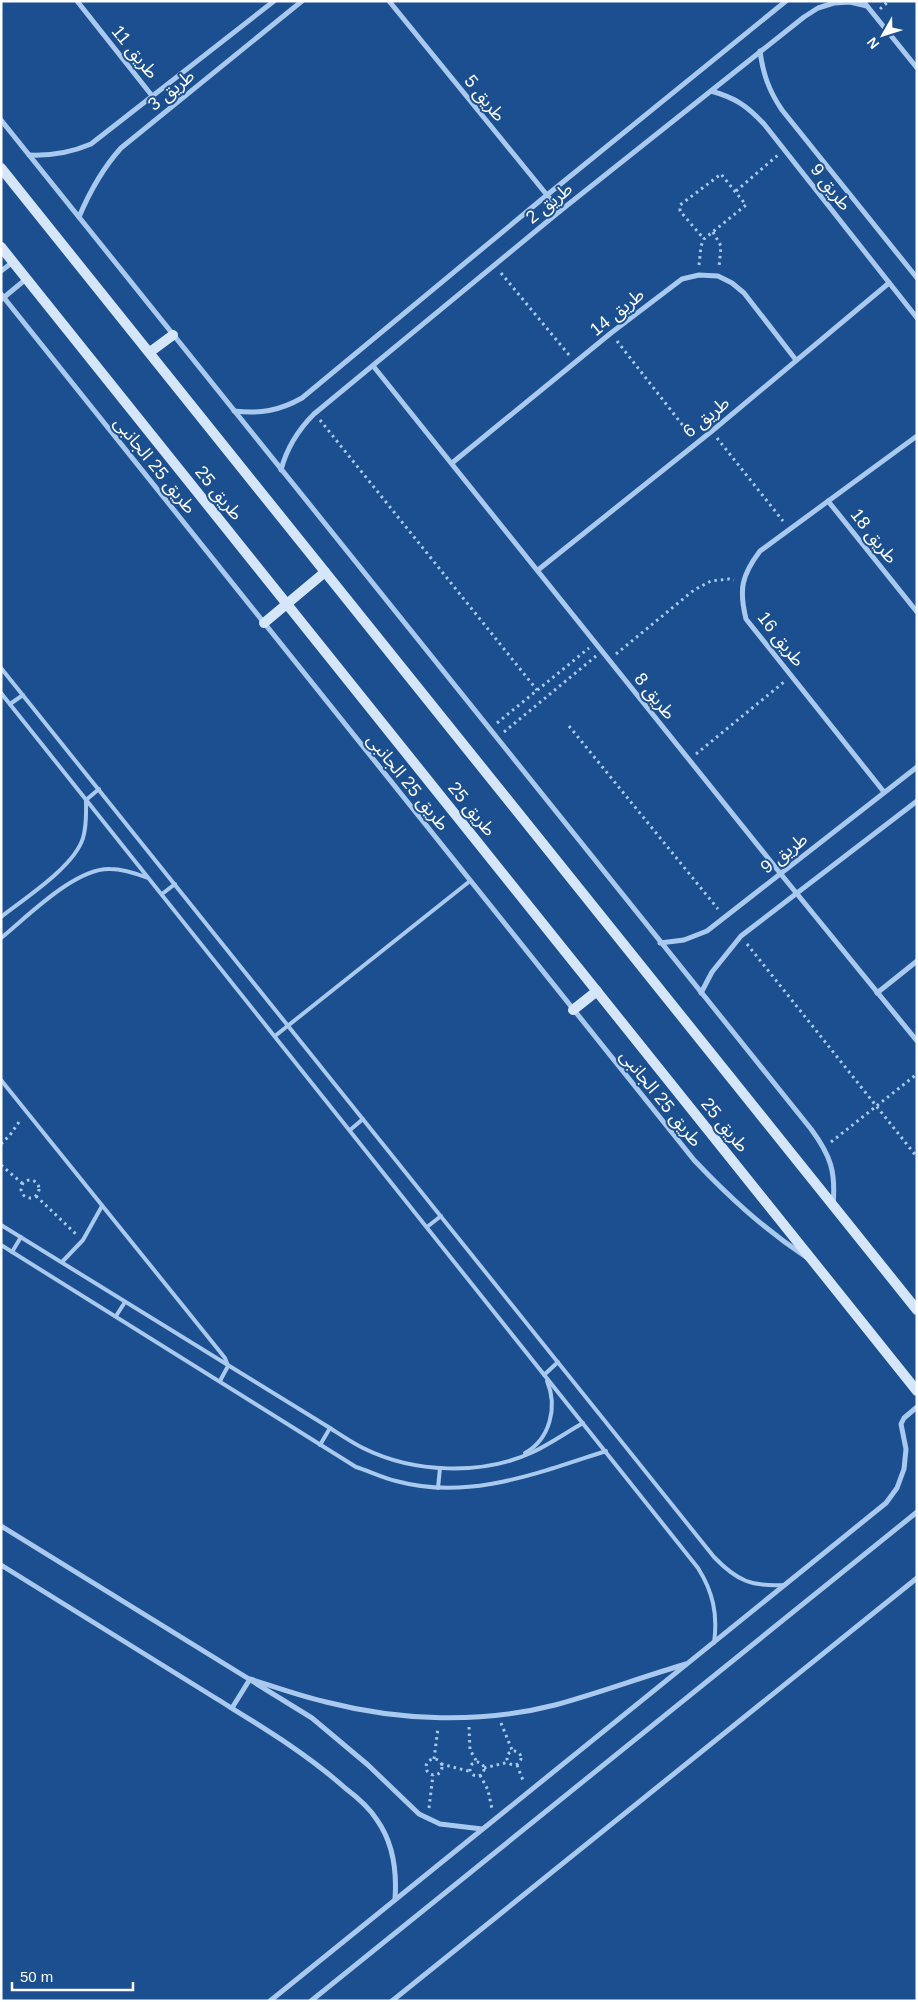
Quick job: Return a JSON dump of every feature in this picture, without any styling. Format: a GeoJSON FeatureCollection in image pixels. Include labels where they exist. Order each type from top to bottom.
{"type":"FeatureCollection","features":[{"type":"Feature","properties":{"kind":"street","name":"طريق 11"},"geometry":{"type":"LineString","coordinates":[[77,1],[152,96]]}},
{"type":"Feature","properties":{"kind":"street","name":"طريق 3"},"geometry":{"type":"LineString","coordinates":[[29,155],[50,156],[71,152],[91,144],[274,1]]}},
{"type":"Feature","properties":{"kind":"street","name":"طريق 3"},"geometry":{"type":"LineString","coordinates":[[79,217],[96,179],[121,148],[302,1]]}},
{"type":"Feature","properties":{"kind":"street","name":"طريق 5"},"geometry":{"type":"LineString","coordinates":[[389,1],[560,211]]}},
{"type":"Feature","properties":{"kind":"street","name":"طريق 2"},"geometry":{"type":"LineString","coordinates":[[234,412],[270,412],[302,398],[547,195],[786,1]]}},
{"type":"Feature","properties":{"kind":"street"},"geometry":{"type":"LineString","coordinates":[[863,1],[917,68]]}},
{"type":"Feature","properties":{"kind":"street","name":"طريق 2"},"geometry":{"type":"LineString","coordinates":[[281,470],[293,439],[314,414],[374,367],[560,211],[760,51],[818,8],[834,3],[850,2],[867,6]]}},
{"type":"Feature","properties":{"kind":"street","name":"طريق 9"},"geometry":{"type":"LineString","coordinates":[[760,51],[763,72],[770,92],[782,110],[917,278]]}},
{"type":"Feature","properties":{"kind":"street","name":"طريق 9"},"geometry":{"type":"LineString","coordinates":[[712,91],[732,97],[750,108],[917,318]]}},
{"type":"Feature","properties":{"kind":"street"},"geometry":{"type":"LineString","coordinates":[[1,120],[824,1147],[832,1165],[835,1185],[833,1205]]}},
{"type":"Feature","properties":{"kind":"street","name":"طريق 25"},"geometry":{"type":"LineString","coordinates":[[1,168],[917,1310]]}},
{"type":"Feature","properties":{"kind":"street","name":"طريق 25"},"geometry":{"type":"LineString","coordinates":[[1,248],[917,1391]]}},
{"type":"Feature","properties":{"kind":"street"},"geometry":{"type":"LineString","coordinates":[[1,271],[12,262]]}},
{"type":"Feature","properties":{"kind":"street","name":"طريق 14"},"geometry":{"type":"LineString","coordinates":[[452,463],[611,333],[682,279],[699,275],[718,276],[732,283],[744,293],[796,360]]}},
{"type":"Feature","properties":{"kind":"street"},"geometry":{"type":"LineString","coordinates":[[2,297],[27,279]]}},
{"type":"Feature","properties":{"kind":"street","name":"طريق 6"},"geometry":{"type":"LineString","coordinates":[[538,570],[712,431],[889,283]]}},
{"type":"Feature","properties":{"kind":"street","name":"طريق 25 الجانبى"},"geometry":{"type":"LineString","coordinates":[[2,297],[694,1160],[725,1193],[772,1234],[816,1264]]}},
{"type":"Feature","properties":{"kind":"street"},"geometry":{"type":"LineString","coordinates":[[150,352],[173,334]]}},
{"type":"Feature","properties":{"kind":"street","name":"طريق 8"},"geometry":{"type":"LineString","coordinates":[[374,367],[780,874],[917,1041]]}},
{"type":"Feature","properties":{"kind":"street"},"geometry":{"type":"LineString","coordinates":[[742,582],[749,565],[760,552],[917,436]]}},
{"type":"Feature","properties":{"kind":"street","name":"طريق 18"},"geometry":{"type":"LineString","coordinates":[[828,501],[917,612]]}},
{"type":"Feature","properties":{"kind":"street"},"geometry":{"type":"LineString","coordinates":[[264,623],[325,572]]}},
{"type":"Feature","properties":{"kind":"street","name":"طريق 16"},"geometry":{"type":"LineString","coordinates":[[742,582],[742,600],[746,620],[884,792]]}},
{"type":"Feature","properties":{"kind":"street","name":"طريق 9"},"geometry":{"type":"LineString","coordinates":[[660,943],[684,940],[707,931],[917,767]]}},
{"type":"Feature","properties":{"kind":"street"},"geometry":{"type":"LineString","coordinates":[[701,993],[712,972],[741,936],[795,892],[917,801]]}},
{"type":"Feature","properties":{"kind":"street"},"geometry":{"type":"LineString","coordinates":[[877,993],[917,961]]}},
{"type":"Feature","properties":{"kind":"street"},"geometry":{"type":"LineString","coordinates":[[573,1010],[597,990]]}},
{"type":"Feature","properties":{"kind":"street"},"geometry":{"type":"LineString","coordinates":[[270,2001],[886,1503],[897,1488],[904,1469],[906,1450],[901,1424],[904,1418],[917,1407]]}},
{"type":"Feature","properties":{"kind":"street"},"geometry":{"type":"LineString","coordinates":[[312,2001],[917,1512]]}},
{"type":"Feature","properties":{"kind":"street"},"geometry":{"type":"LineString","coordinates":[[1,1526],[312,1718],[428,1819],[454,1827],[482,1829]]}},
{"type":"Feature","properties":{"kind":"street"},"geometry":{"type":"LineString","coordinates":[[1,1565],[317,1763],[362,1803],[377,1819],[388,1838],[394,1858],[395,1900]]}},
{"type":"Feature","properties":{"kind":"street"},"geometry":{"type":"LineString","coordinates":[[392,2001],[917,1578]]}},
{"type":"Feature","properties":{"kind":"street"},"geometry":{"type":"LineString","coordinates":[[250,1679],[326,1702],[383,1714],[439,1718],[468,1717],[498,1715],[554,1705],[688,1663]]}},
{"type":"Feature","properties":{"kind":"street"},"geometry":{"type":"LineString","coordinates":[[232,1708],[250,1679]]}},
{"type":"Feature","properties":{"kind":"lane"},"geometry":{"type":"LineString","coordinates":[[1,668],[714,1557],[728,1572],[746,1582],[765,1586],[785,1585]]}},
{"type":"Feature","properties":{"kind":"lane"},"geometry":{"type":"LineString","coordinates":[[1,693],[698,1568],[706,1581],[716,1610],[714,1642]]}},
{"type":"Feature","properties":{"kind":"lane"},"geometry":{"type":"LineString","coordinates":[[10,704],[23,694]]}},
{"type":"Feature","properties":{"kind":"lane"},"geometry":{"type":"LineString","coordinates":[[1,917],[61,869],[74,855],[83,838],[86,820],[86,800],[99,789]]}},
{"type":"Feature","properties":{"kind":"lane"},"geometry":{"type":"LineString","coordinates":[[2,936],[71,881],[89,872],[109,869],[129,871],[149,878]]}},
{"type":"Feature","properties":{"kind":"lane"},"geometry":{"type":"LineString","coordinates":[[275,1036],[470,881]]}},
{"type":"Feature","properties":{"kind":"lane"},"geometry":{"type":"LineString","coordinates":[[162,894],[175,884]]}},
{"type":"Feature","properties":{"kind":"lane"},"geometry":{"type":"LineString","coordinates":[[1,1080],[225,1358],[228,1366],[220,1381]]}},
{"type":"Feature","properties":{"kind":"lane"},"geometry":{"type":"LineString","coordinates":[[350,1130],[363,1119]]}},
{"type":"Feature","properties":{"kind":"lane"},"geometry":{"type":"LineString","coordinates":[[62,1262],[83,1240],[102,1206]]}},
{"type":"Feature","properties":{"kind":"lane"},"geometry":{"type":"LineString","coordinates":[[427,1227],[441,1216]]}},
{"type":"Feature","properties":{"kind":"lane"},"geometry":{"type":"LineString","coordinates":[[1,1225],[330,1428],[364,1448],[401,1462],[440,1468],[472,1467],[503,1462],[533,1452],[583,1423]]}},
{"type":"Feature","properties":{"kind":"lane"},"geometry":{"type":"LineString","coordinates":[[12,1252],[22,1237]]}},
{"type":"Feature","properties":{"kind":"lane"},"geometry":{"type":"LineString","coordinates":[[1,1245],[320,1445],[356,1466],[396,1481],[438,1488],[482,1487],[525,1477],[606,1451]]}},
{"type":"Feature","properties":{"kind":"lane"},"geometry":{"type":"LineString","coordinates":[[116,1316],[125,1302]]}},
{"type":"Feature","properties":{"kind":"lane"},"geometry":{"type":"LineString","coordinates":[[544,1374],[558,1362]]}},
{"type":"Feature","properties":{"kind":"lane"},"geometry":{"type":"LineString","coordinates":[[518,1457],[537,1444],[549,1424],[552,1414],[552,1398],[544,1374]]}},
{"type":"Feature","properties":{"kind":"lane"},"geometry":{"type":"LineString","coordinates":[[320,1445],[330,1428]]}},
{"type":"Feature","properties":{"kind":"lane"},"geometry":{"type":"LineString","coordinates":[[438,1488],[440,1468]]}},
{"type":"Feature","properties":{"kind":"path"},"geometry":{"type":"LineString","coordinates":[[736,191],[784,150]]}},
{"type":"Feature","properties":{"kind":"path"},"geometry":{"type":"LineString","coordinates":[[699,275],[701,246],[704,239],[746,206],[723,175],[720,174],[680,205],[680,211],[704,239]]}},
{"type":"Feature","properties":{"kind":"path"},"geometry":{"type":"LineString","coordinates":[[713,232],[721,246],[722,254],[718,276]]}},
{"type":"Feature","properties":{"kind":"path"},"geometry":{"type":"LineString","coordinates":[[495,265],[575,363]]}},
{"type":"Feature","properties":{"kind":"path"},"geometry":{"type":"LineString","coordinates":[[611,333],[696,443]]}},
{"type":"Feature","properties":{"kind":"path"},"geometry":{"type":"LineString","coordinates":[[314,414],[537,690]]}},
{"type":"Feature","properties":{"kind":"path"},"geometry":{"type":"LineString","coordinates":[[712,431],[790,530]]}},
{"type":"Feature","properties":{"kind":"path"},"geometry":{"type":"LineString","coordinates":[[609,660],[694,590],[711,582],[729,579],[742,582]]}},
{"type":"Feature","properties":{"kind":"path"},"geometry":{"type":"LineString","coordinates":[[489,729],[596,643]]}},
{"type":"Feature","properties":{"kind":"path"},"geometry":{"type":"LineString","coordinates":[[496,739],[602,651]]}},
{"type":"Feature","properties":{"kind":"path"},"geometry":{"type":"LineString","coordinates":[[688,759],[792,676]]}},
{"type":"Feature","properties":{"kind":"path"},"geometry":{"type":"LineString","coordinates":[[569,726],[725,918]]}},
{"type":"Feature","properties":{"kind":"path"},"geometry":{"type":"LineString","coordinates":[[741,936],[917,1157]]}},
{"type":"Feature","properties":{"kind":"path"},"geometry":{"type":"LineString","coordinates":[[824,1147],[917,1074]]}},
{"type":"Feature","properties":{"kind":"path"},"geometry":{"type":"LineString","coordinates":[[1,1144],[10,1135],[26,1112]]}},
{"type":"Feature","properties":{"kind":"path"},"geometry":{"type":"LineString","coordinates":[[1,1165],[23,1184]]}},
{"type":"Feature","properties":{"kind":"path"},"geometry":{"type":"LineString","coordinates":[[29,1180],[36,1183],[39,1190],[36,1196],[27,1198],[24,1196],[21,1188],[23,1184],[29,1180]]}},
{"type":"Feature","properties":{"kind":"path"},"geometry":{"type":"LineString","coordinates":[[36,1196],[83,1240]]}},
{"type":"Feature","properties":{"kind":"path"},"geometry":{"type":"LineString","coordinates":[[498,1715],[512,1750]]}},
{"type":"Feature","properties":{"kind":"path"},"geometry":{"type":"LineString","coordinates":[[468,1717],[470,1750],[477,1762],[484,1768]]}},
{"type":"Feature","properties":{"kind":"path"},"geometry":{"type":"LineString","coordinates":[[434,1759],[439,1718]]}},
{"type":"Feature","properties":{"kind":"path"},"geometry":{"type":"LineString","coordinates":[[509,1762],[507,1756],[512,1750]]}},
{"type":"Feature","properties":{"kind":"path"},"geometry":{"type":"LineString","coordinates":[[512,1750],[516,1750],[521,1755],[522,1759],[517,1765]]}},
{"type":"Feature","properties":{"kind":"path"},"geometry":{"type":"LineString","coordinates":[[434,1759],[441,1764],[472,1772],[474,1775],[480,1775]]}},
{"type":"Feature","properties":{"kind":"path"},"geometry":{"type":"LineString","coordinates":[[433,1775],[427,1771],[426,1764],[434,1759]]}},
{"type":"Feature","properties":{"kind":"path"},"geometry":{"type":"LineString","coordinates":[[472,1772],[470,1768],[477,1762]]}},
{"type":"Feature","properties":{"kind":"path"},"geometry":{"type":"LineString","coordinates":[[480,1775],[484,1768],[509,1762],[517,1765],[527,1792]]}},
{"type":"Feature","properties":{"kind":"path"},"geometry":{"type":"LineString","coordinates":[[433,1775],[441,1770],[441,1764]]}},
{"type":"Feature","properties":{"kind":"path"},"geometry":{"type":"LineString","coordinates":[[428,1819],[433,1775]]}},
{"type":"Feature","properties":{"kind":"path"},"geometry":{"type":"LineString","coordinates":[[480,1775],[488,1790],[493,1820]]}}]}
